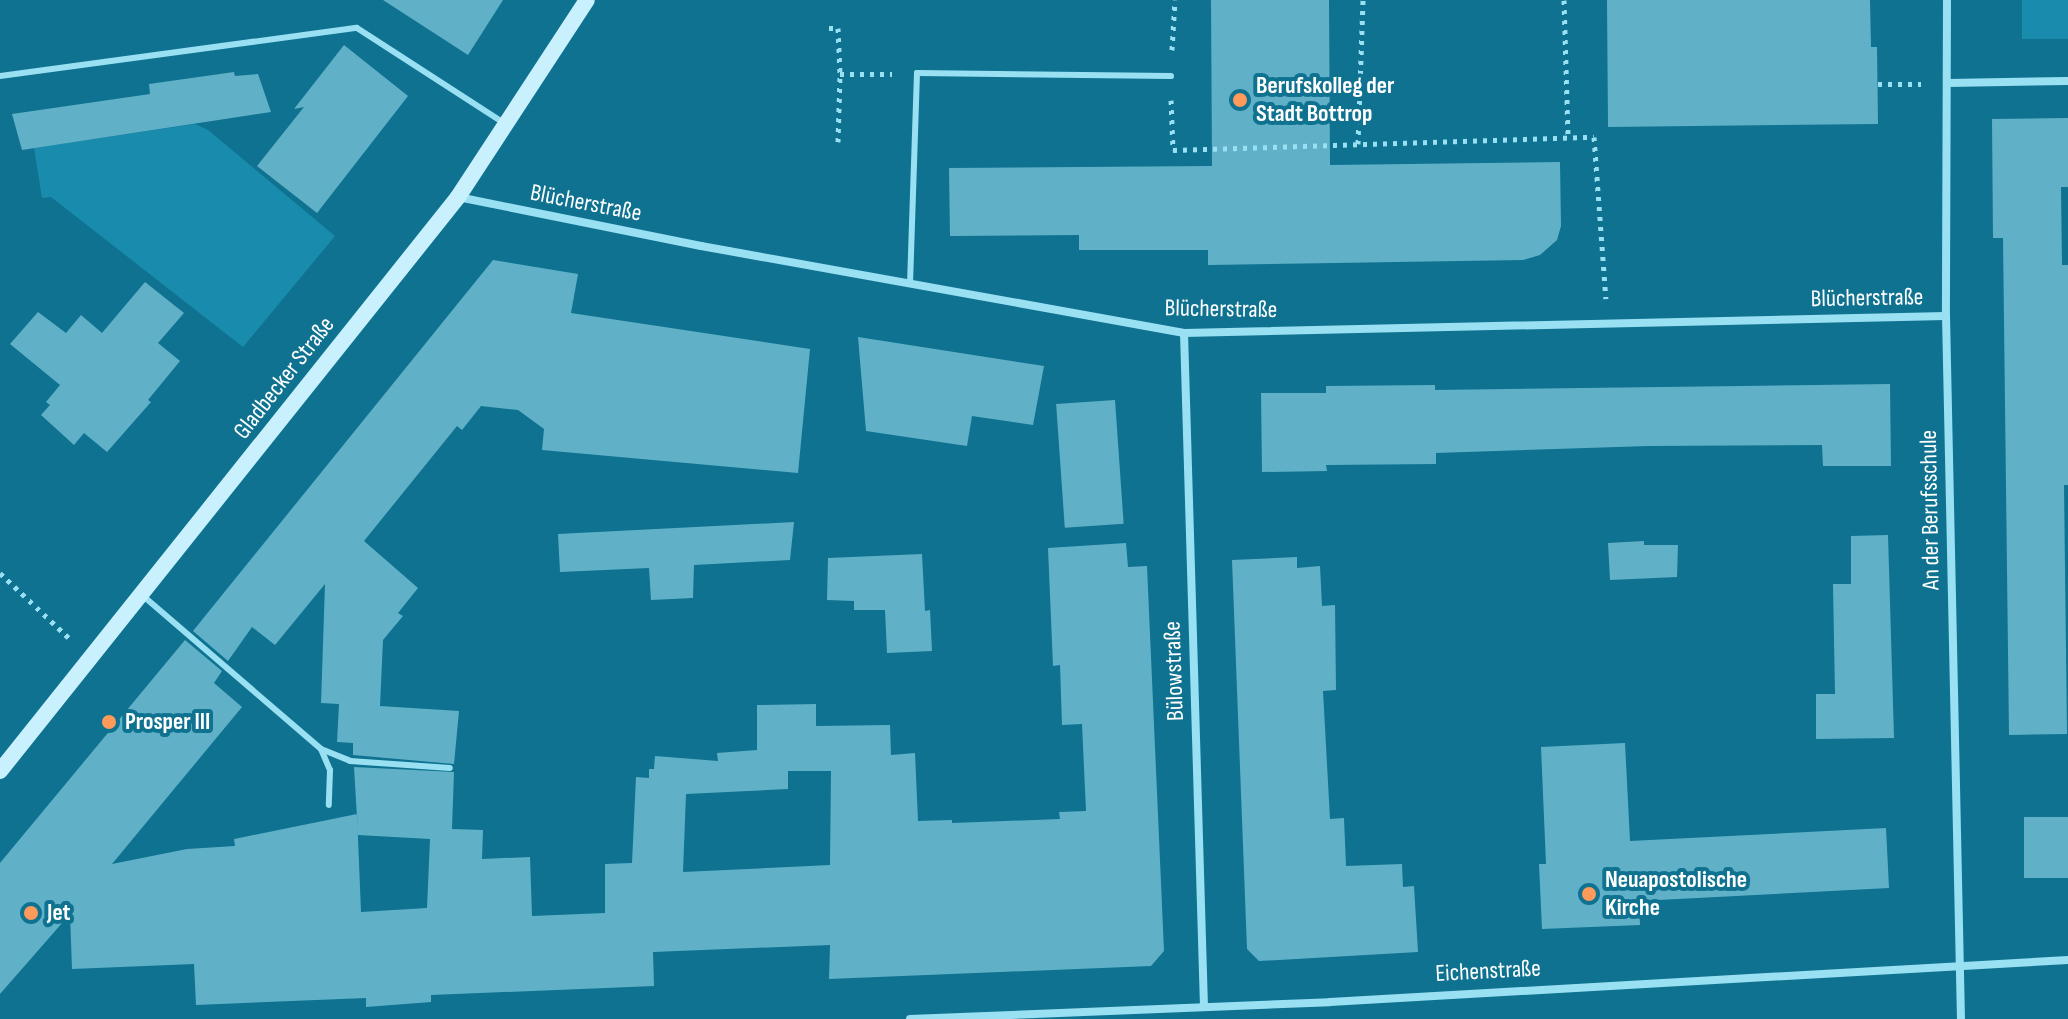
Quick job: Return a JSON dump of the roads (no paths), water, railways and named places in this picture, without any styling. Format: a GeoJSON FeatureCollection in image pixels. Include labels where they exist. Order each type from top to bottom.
{"type":"FeatureCollection","features":[{"type":"Feature","properties":{"kind":"main road","name":"Gladbecker Straße"},"geometry":{"type":"LineString","coordinates":[[0,771],[458,197],[587,0]]}},
{"type":"Feature","properties":{"kind":"street","name":"An der Berufsschule"},"geometry":{"type":"LineString","coordinates":[[1947,0],[1946,316],[1961,1019]]}},
{"type":"Feature","properties":{"kind":"street"},"geometry":{"type":"LineString","coordinates":[[1948,83],[2068,81]]}},
{"type":"Feature","properties":{"kind":"street","name":"Blücherstraße"},"geometry":{"type":"LineString","coordinates":[[458,197],[1184,333],[1946,316]]}},
{"type":"Feature","properties":{"kind":"street","name":"Bülowstraße"},"geometry":{"type":"LineString","coordinates":[[1184,333],[1204,1007]]}},
{"type":"Feature","properties":{"kind":"street","name":"Eichenstraße"},"geometry":{"type":"LineString","coordinates":[[910,1019],[1204,1007],[2068,960]]}},
{"type":"Feature","properties":{"kind":"lane"},"geometry":{"type":"LineString","coordinates":[[0,76],[357,28],[507,125]]}},
{"type":"Feature","properties":{"kind":"lane"},"geometry":{"type":"LineString","coordinates":[[910,284],[917,73],[1171,76]]}},
{"type":"Feature","properties":{"kind":"lane"},"geometry":{"type":"LineString","coordinates":[[142,595],[321,749],[350,761],[450,768]]}},
{"type":"Feature","properties":{"kind":"lane"},"geometry":{"type":"LineString","coordinates":[[321,749],[330,770],[329,805]]}},
{"type":"Feature","properties":{"kind":"place","name":"Berufskolleg der Stadt Bottrop"},"geometry":{"type":"Point","coordinates":[1240,100]}},
{"type":"Feature","properties":{"kind":"place","name":"Prosper III"},"geometry":{"type":"Point","coordinates":[109,722]}},
{"type":"Feature","properties":{"kind":"place","name":"Neuapostolische Kirche"},"geometry":{"type":"Point","coordinates":[1589,894]}},
{"type":"Feature","properties":{"kind":"place","name":"Jet"},"geometry":{"type":"Point","coordinates":[31,913]}}]}
